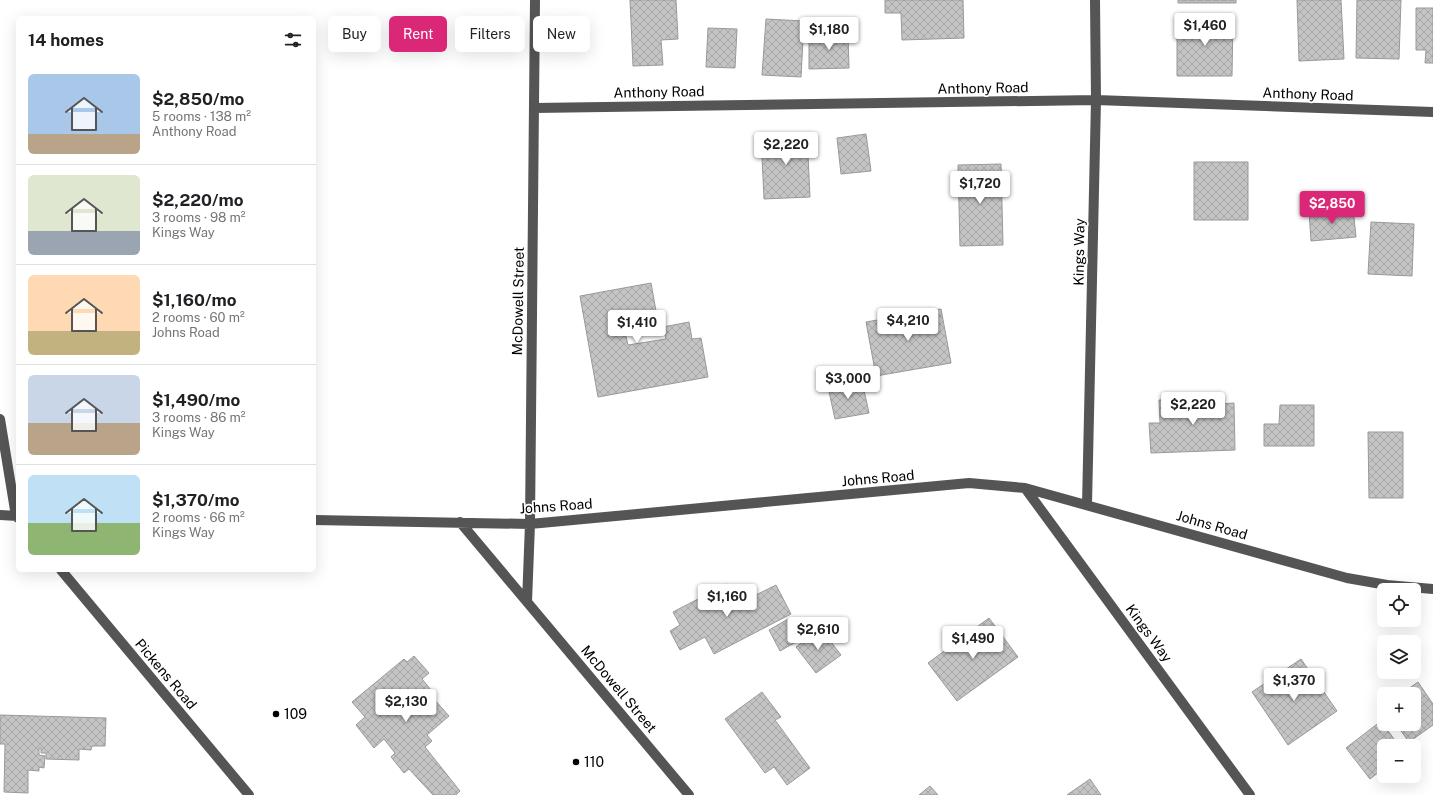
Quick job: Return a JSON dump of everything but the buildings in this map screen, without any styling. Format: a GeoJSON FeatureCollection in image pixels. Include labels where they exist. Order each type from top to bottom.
{"type":"FeatureCollection","features":[{"type":"Feature","properties":{"kind":"street","name":"McDowell Street"},"geometry":{"type":"LineString","coordinates":[[527,602],[530,524],[535,0]]}},
{"type":"Feature","properties":{"kind":"street","name":"Kings Way"},"geometry":{"type":"LineString","coordinates":[[1087,505],[1096,100],[1095,0]]}},
{"type":"Feature","properties":{"kind":"street","name":"Anthony Road"},"geometry":{"type":"LineString","coordinates":[[534,108],[1096,100],[1433,112]]}},
{"type":"Feature","properties":{"kind":"street"},"geometry":{"type":"LineString","coordinates":[[0,419],[16,506]]}},
{"type":"Feature","properties":{"kind":"street","name":"Johns Road"},"geometry":{"type":"LineString","coordinates":[[316,520],[530,524],[969,483],[1025,488],[1347,578],[1387,585],[1433,588]]}},
{"type":"Feature","properties":{"kind":"street","name":"Kings Way"},"geometry":{"type":"LineString","coordinates":[[1025,488],[1250,795]]}},
{"type":"Feature","properties":{"kind":"street"},"geometry":{"type":"LineString","coordinates":[[0,515],[16,517]]}},
{"type":"Feature","properties":{"kind":"street","name":"McDowell Street"},"geometry":{"type":"LineString","coordinates":[[460,522],[689,795]]}},
{"type":"Feature","properties":{"kind":"street","name":"Pickens Road"},"geometry":{"type":"LineString","coordinates":[[63,572],[249,795]]}},
{"type":"Feature","properties":{"kind":"place","name":"109"},"geometry":{"type":"Point","coordinates":[276,714]}},
{"type":"Feature","properties":{"kind":"place","name":"110"},"geometry":{"type":"Point","coordinates":[576,762]}}]}
